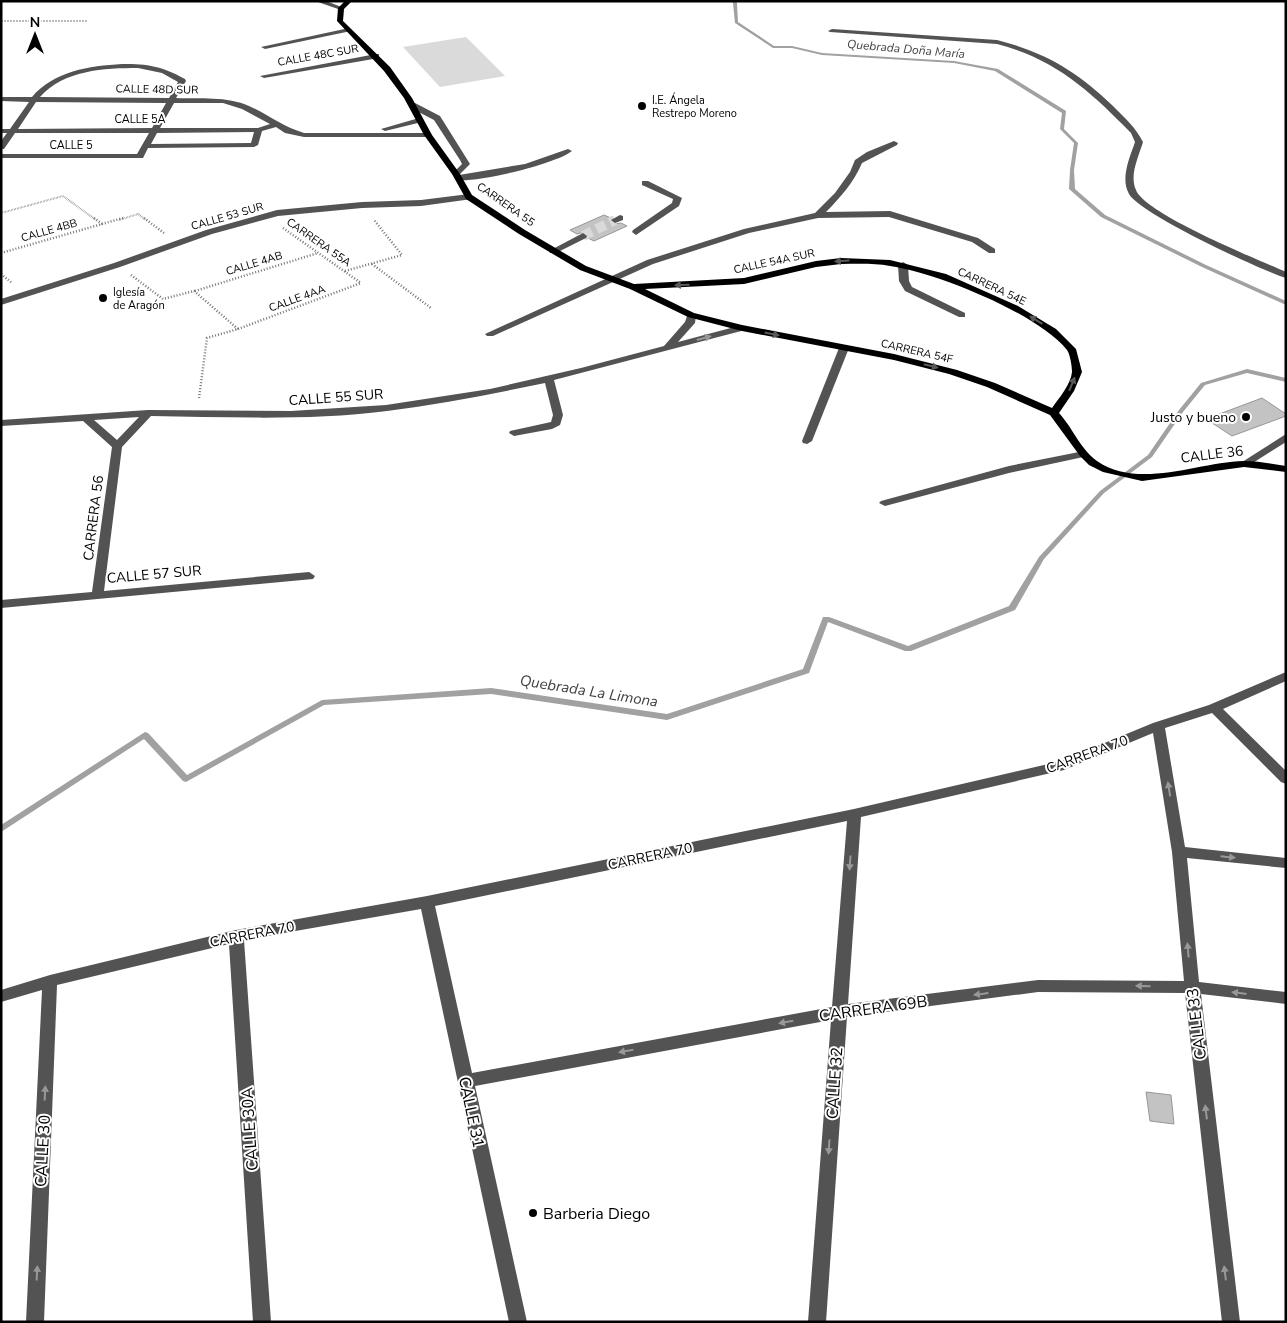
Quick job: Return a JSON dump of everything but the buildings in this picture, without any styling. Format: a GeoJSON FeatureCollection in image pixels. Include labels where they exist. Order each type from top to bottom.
{"type":"FeatureCollection","features":[{"type":"Feature","properties":{"kind":"main road"},"geometry":{"type":"LineString","coordinates":[[341,8],[349,1]]}},
{"type":"Feature","properties":{"kind":"main road","name":"CARRERA 55"},"geometry":{"type":"LineString","coordinates":[[341,8],[340,21],[376,56],[412,105],[428,135],[457,176],[469,197],[553,251],[584,268],[633,287],[690,315]]}},
{"type":"Feature","properties":{"kind":"main road","name":"CALLE 54A SUR"},"geometry":{"type":"LineString","coordinates":[[633,287],[744,281],[816,264],[841,261],[890,263]]}},
{"type":"Feature","properties":{"kind":"main road","name":"CARRERA 54E"},"geometry":{"type":"LineString","coordinates":[[890,263],[943,276],[1015,308],[1053,331],[1073,351],[1077,372],[1069,391],[1054,413]]}},
{"type":"Feature","properties":{"kind":"main road","name":"CARRERA 54F"},"geometry":{"type":"LineString","coordinates":[[690,315],[742,328],[953,372],[991,385],[1054,413],[1084,454],[1093,463],[1107,470],[1142,478]]}},
{"type":"Feature","properties":{"kind":"main road","name":"CALLE 36"},"geometry":{"type":"LineString","coordinates":[[1142,478],[1244,464],[1286,468]]}},
{"type":"Feature","properties":{"kind":"street"},"geometry":{"type":"LineString","coordinates":[[318,1],[341,8]]}},
{"type":"Feature","properties":{"kind":"street"},"geometry":{"type":"LineString","coordinates":[[265,47],[349,30]]}},
{"type":"Feature","properties":{"kind":"street"},"geometry":{"type":"LineString","coordinates":[[832,31],[997,42],[1019,46],[1043,56],[1084,84],[1134,132],[1139,142],[1129,177],[1133,193],[1149,208],[1170,220],[1284,271]]}},
{"type":"Feature","properties":{"kind":"street","name":"CALLE 48C SUR"},"geometry":{"type":"LineString","coordinates":[[264,76],[376,56]]}},
{"type":"Feature","properties":{"kind":"street"},"geometry":{"type":"LineString","coordinates":[[1,147],[35,99],[47,86],[78,72],[110,67],[141,67],[164,71],[182,80],[146,146],[254,145],[259,130]]}},
{"type":"Feature","properties":{"kind":"street","name":"CALLE 48D SUR"},"geometry":{"type":"LineString","coordinates":[[1,99],[223,101],[245,107],[288,131],[304,135],[364,134]]}},
{"type":"Feature","properties":{"kind":"street"},"geometry":{"type":"LineString","coordinates":[[412,105],[437,118],[466,164],[457,176]]}},
{"type":"Feature","properties":{"kind":"street"},"geometry":{"type":"LineString","coordinates":[[364,134],[419,120]]}},
{"type":"Feature","properties":{"kind":"street","name":"CALLE 5A"},"geometry":{"type":"LineString","coordinates":[[1,130],[259,130],[278,124]]}},
{"type":"Feature","properties":{"kind":"street"},"geometry":{"type":"LineString","coordinates":[[364,134],[428,135]]}},
{"type":"Feature","properties":{"kind":"street"},"geometry":{"type":"LineString","coordinates":[[818,215],[846,184],[858,162],[894,143]]}},
{"type":"Feature","properties":{"kind":"street","name":"CALLE 5"},"geometry":{"type":"LineString","coordinates":[[1,156],[140,156],[146,146]]}},
{"type":"Feature","properties":{"kind":"street"},"geometry":{"type":"LineString","coordinates":[[457,176],[526,168],[568,151]]}},
{"type":"Feature","properties":{"kind":"street"},"geometry":{"type":"LineString","coordinates":[[636,232],[676,204],[678,198],[644,183]]}},
{"type":"Feature","properties":{"kind":"street","name":"CALLE 53 SUR"},"geometry":{"type":"LineString","coordinates":[[1,302],[118,265],[209,232],[277,213],[362,205],[421,203],[469,197]]}},
{"type":"Feature","properties":{"kind":"street"},"geometry":{"type":"LineString","coordinates":[[490,334],[650,262],[747,231],[818,215],[890,214],[975,240],[992,251]]}},
{"type":"Feature","properties":{"kind":"street"},"geometry":{"type":"LineString","coordinates":[[553,251],[583,236]]}},
{"type":"Feature","properties":{"kind":"street"},"geometry":{"type":"LineString","coordinates":[[903,265],[904,281],[908,289],[962,315]]}},
{"type":"Feature","properties":{"kind":"street"},"geometry":{"type":"LineString","coordinates":[[667,349],[690,323],[690,315]]}},
{"type":"Feature","properties":{"kind":"street","name":"CALLE 55 SUR"},"geometry":{"type":"LineString","coordinates":[[1,423],[148,413],[300,414],[386,408],[437,402],[549,379],[742,328]]}},
{"type":"Feature","properties":{"kind":"street"},"geometry":{"type":"LineString","coordinates":[[806,441],[844,348]]}},
{"type":"Feature","properties":{"kind":"street"},"geometry":{"type":"LineString","coordinates":[[514,433],[552,426],[556,423],[558,415],[549,379]]}},
{"type":"Feature","properties":{"kind":"street"},"geometry":{"type":"LineString","coordinates":[[85,417],[117,446],[148,413]]}},
{"type":"Feature","properties":{"kind":"street"},"geometry":{"type":"LineString","coordinates":[[1,432],[14,422]]}},
{"type":"Feature","properties":{"kind":"street"},"geometry":{"type":"LineString","coordinates":[[1244,464],[1286,438]]}},
{"type":"Feature","properties":{"kind":"street","name":"CARRERA 56"},"geometry":{"type":"LineString","coordinates":[[98,594],[117,446]]}},
{"type":"Feature","properties":{"kind":"street"},"geometry":{"type":"LineString","coordinates":[[885,503],[1001,470],[1084,454]]}},
{"type":"Feature","properties":{"kind":"street","name":"CALLE 57 SUR"},"geometry":{"type":"LineString","coordinates":[[1,604],[309,576]]}},
{"type":"Feature","properties":{"kind":"street","name":"CARRERA 70"},"geometry":{"type":"LineString","coordinates":[[1,996],[50,981],[236,936],[426,902],[854,814],[1064,765],[1158,726],[1214,708],[1286,676]]}},
{"type":"Feature","properties":{"kind":"street"},"geometry":{"type":"LineString","coordinates":[[1214,708],[1286,779]]}},
{"type":"Feature","properties":{"kind":"street","name":"CALLE 33"},"geometry":{"type":"LineString","coordinates":[[1158,726],[1179,852],[1192,987],[1231,1322]]}},
{"type":"Feature","properties":{"kind":"street","name":"CALLE 32"},"geometry":{"type":"LineString","coordinates":[[817,1322],[854,814]]}},
{"type":"Feature","properties":{"kind":"street"},"geometry":{"type":"LineString","coordinates":[[1179,852],[1286,864]]}},
{"type":"Feature","properties":{"kind":"street","name":"CALLE 31"},"geometry":{"type":"LineString","coordinates":[[426,902],[518,1322]]}},
{"type":"Feature","properties":{"kind":"street","name":"CALLE 30A"},"geometry":{"type":"LineString","coordinates":[[236,936],[262,1322]]}},
{"type":"Feature","properties":{"kind":"street","name":"CALLE 30"},"geometry":{"type":"LineString","coordinates":[[35,1322],[50,981]]}},
{"type":"Feature","properties":{"kind":"street","name":"CARRERA 69B"},"geometry":{"type":"LineString","coordinates":[[465,1081],[839,1012],[1038,986],[1192,987],[1286,998]]}},
{"type":"Feature","properties":{"kind":"path"},"geometry":{"type":"LineString","coordinates":[[1,21],[87,21]]}},
{"type":"Feature","properties":{"kind":"path","name":"CALLE 4BB"},"geometry":{"type":"LineString","coordinates":[[2,212],[63,196],[102,224]]}},
{"type":"Feature","properties":{"kind":"path"},"geometry":{"type":"LineString","coordinates":[[344,271],[402,255],[380,231],[371,215],[362,205]]}},
{"type":"Feature","properties":{"kind":"path","name":"CALLE 4BB"},"geometry":{"type":"LineString","coordinates":[[1,253],[138,214],[178,243]]}},
{"type":"Feature","properties":{"kind":"path","name":"CARRERA 55A"},"geometry":{"type":"LineString","coordinates":[[266,216],[361,283]]}},
{"type":"Feature","properties":{"kind":"path","name":"CALLE 4AB"},"geometry":{"type":"LineString","coordinates":[[118,265],[163,300],[318,253]]}},
{"type":"Feature","properties":{"kind":"path"},"geometry":{"type":"LineString","coordinates":[[372,263],[431,308]]}},
{"type":"Feature","properties":{"kind":"path","name":"CALLE 4AA"},"geometry":{"type":"LineString","coordinates":[[196,414],[207,349],[207,338],[238,329],[361,283]]}},
{"type":"Feature","properties":{"kind":"path"},"geometry":{"type":"LineString","coordinates":[[194,291],[238,329]]}},
{"type":"Feature","properties":{"kind":"shaded area"},"geometry":{"type":"Polygon","coordinates":[[[466,37],[505,76],[440,87],[403,47],[466,37]]]}},
{"type":"Feature","properties":{"kind":"waterway","name":"Quebrada Doña María"},"geometry":{"type":"LineString","coordinates":[[733,1],[735,3],[736,22],[773,47],[792,47],[822,54],[954,62],[996,70],[1064,112],[1062,129],[1076,143],[1072,170],[1072,189],[1103,216],[1204,266],[1286,303]]}},
{"type":"Feature","properties":{"kind":"waterway","name":"Quebrada La Limona"},"geometry":{"type":"LineString","coordinates":[[1,829],[145,735],[186,779],[322,703],[491,691],[667,717],[806,671],[826,619],[908,649],[1012,608],[1041,558],[1102,492],[1150,456],[1181,411],[1203,384],[1247,371],[1286,380]]}},
{"type":"Feature","properties":{"kind":"tunnel"},"geometry":{"type":"LineString","coordinates":[[583,236],[615,220]]}},
{"type":"Feature","properties":{"kind":"place","name":"I.E. Ángela Restrepo Moreno"},"geometry":{"type":"Point","coordinates":[642,106]}},
{"type":"Feature","properties":{"kind":"place","name":"Iglesía de Aragón"},"geometry":{"type":"Point","coordinates":[103,298]}},
{"type":"Feature","properties":{"kind":"place","name":"Justo y bueno"},"geometry":{"type":"Point","coordinates":[1246,417]}},
{"type":"Feature","properties":{"kind":"place","name":"Barberia Diego"},"geometry":{"type":"Point","coordinates":[533,1213]}}]}
